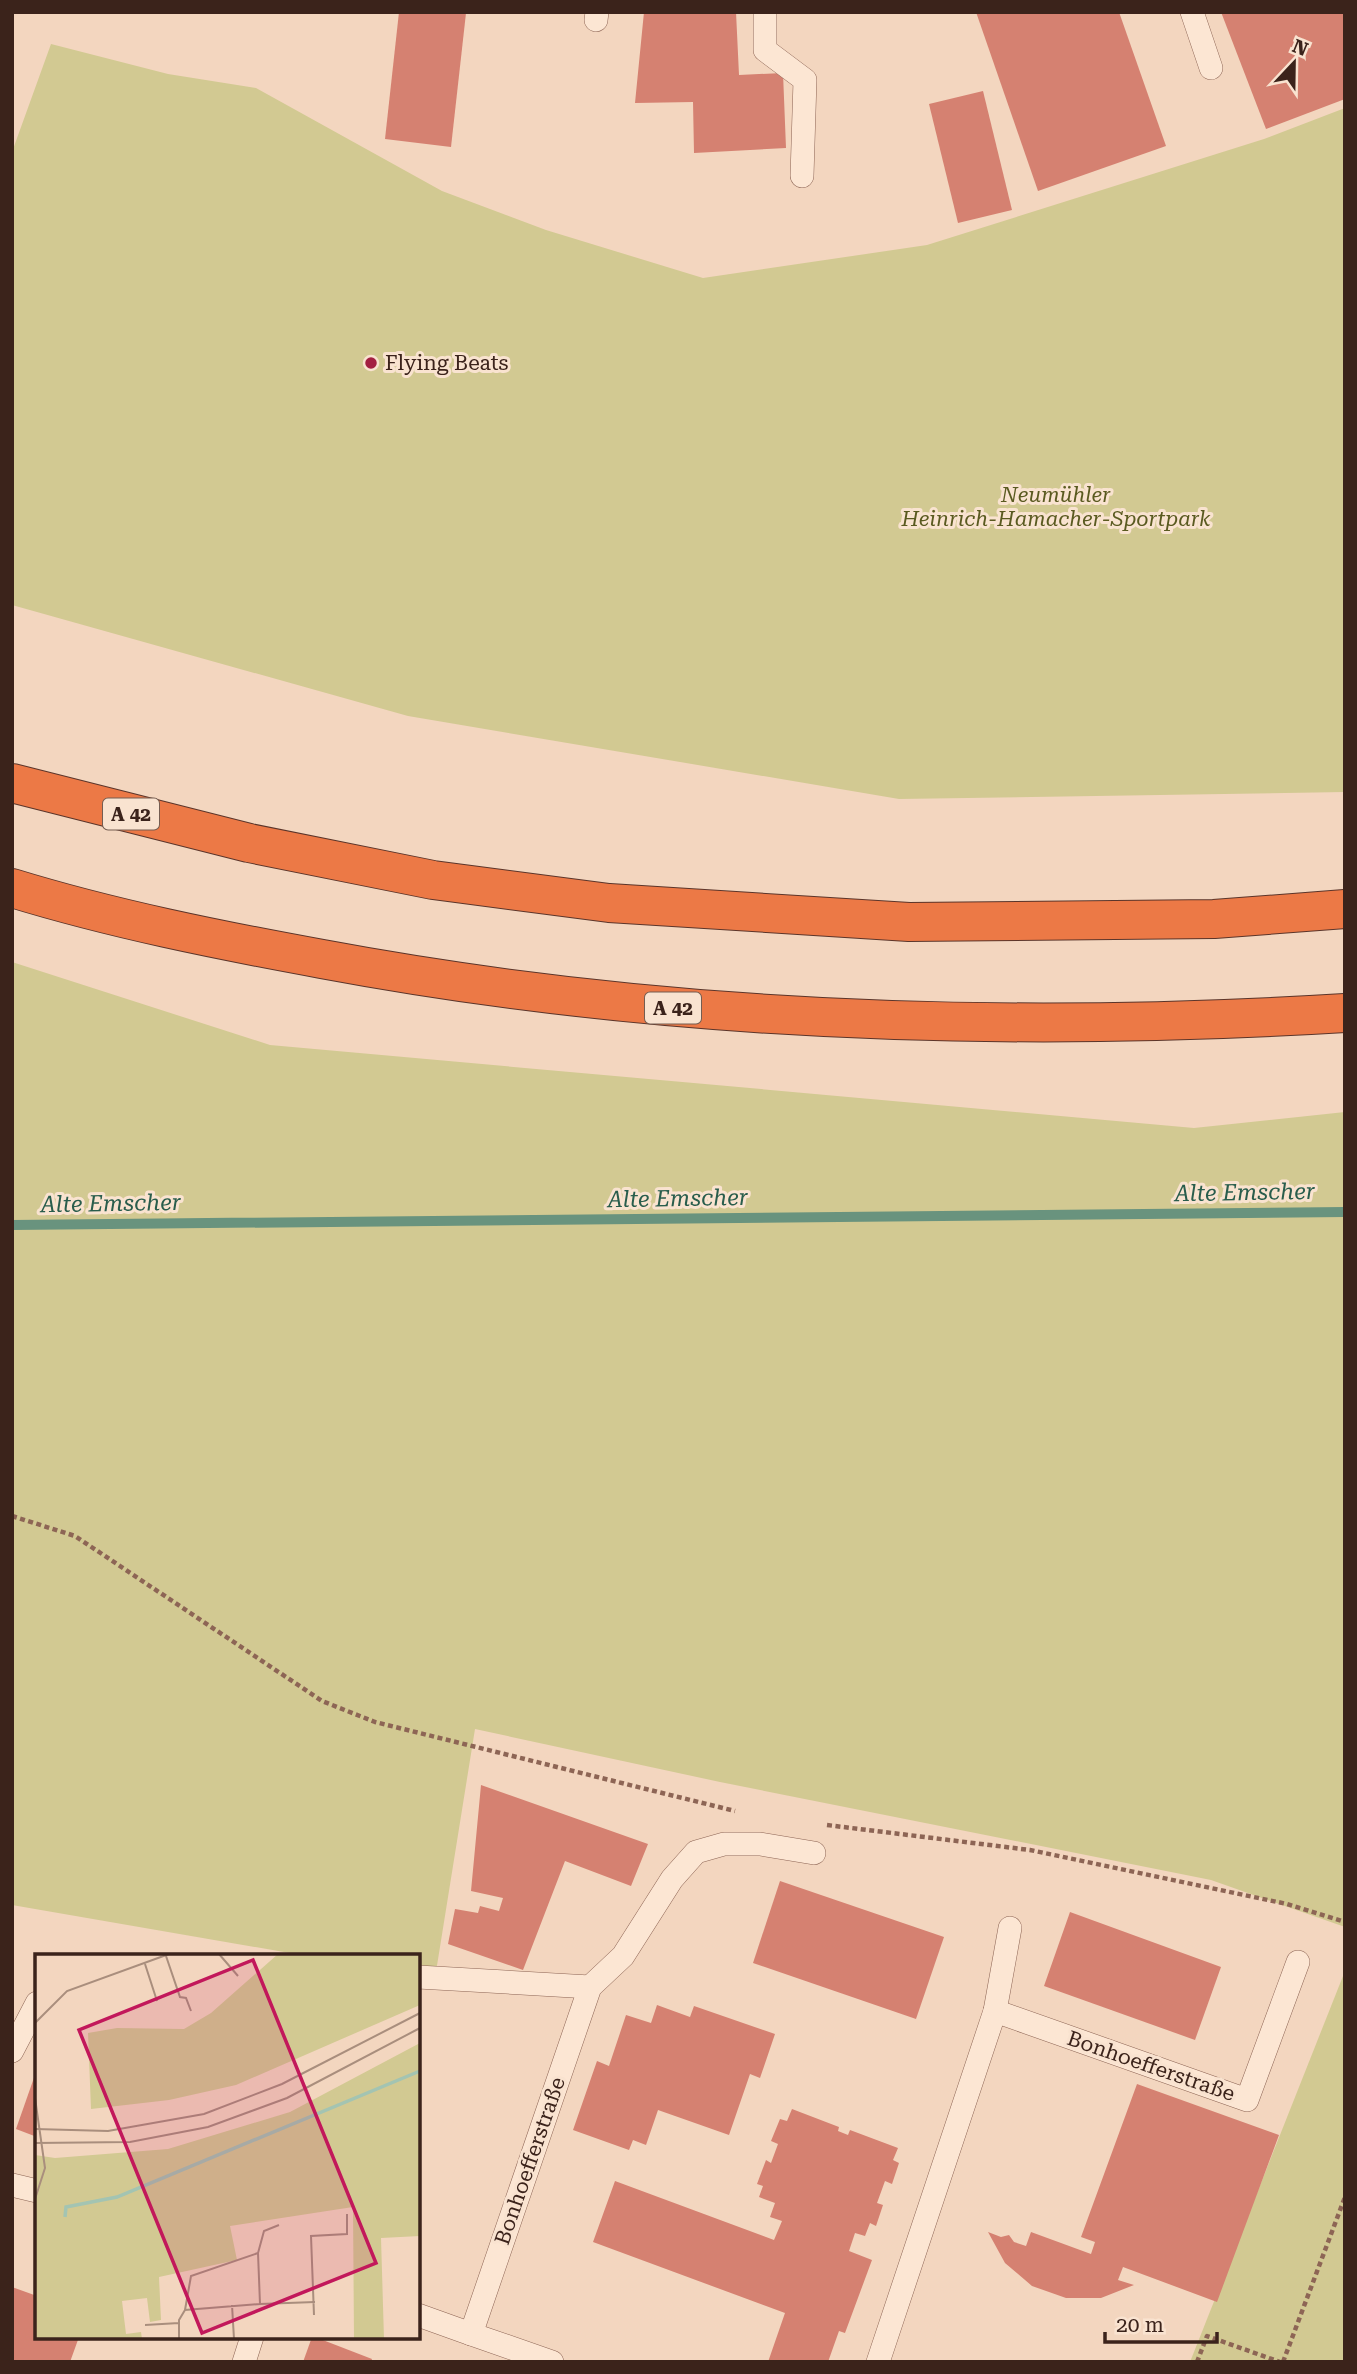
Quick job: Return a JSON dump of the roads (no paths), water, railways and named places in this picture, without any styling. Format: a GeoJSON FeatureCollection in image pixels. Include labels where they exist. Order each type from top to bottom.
{"type":"FeatureCollection","features":[{"type":"Feature","properties":{"kind":"highway","name":"A 42"},"geometry":{"type":"LineString","coordinates":[[12,783],[262,846],[433,880],[609,903],[909,922],[1214,919],[1345,909]]}},
{"type":"Feature","properties":{"kind":"highway","name":"A 42"},"geometry":{"type":"LineString","coordinates":[[12,888],[132,920],[234,943],[412,976],[598,1001],[756,1015],[914,1022],[1209,1022],[1345,1013]]}},
{"type":"Feature","properties":{"kind":"lane"},"geometry":{"type":"LineString","coordinates":[[765,12],[765,50],[805,80],[802,176]]}},
{"type":"Feature","properties":{"kind":"lane"},"geometry":{"type":"LineString","coordinates":[[1192,12],[1211,68]]}},
{"type":"Feature","properties":{"kind":"lane","name":"Bonhoefferstraße"},"geometry":{"type":"LineString","coordinates":[[471,2334],[590,1987],[623,1956],[672,1879],[695,1852],[724,1844],[760,1844],[814,1853]]}},
{"type":"Feature","properties":{"kind":"lane"},"geometry":{"type":"LineString","coordinates":[[878,2362],[995,2011],[1010,1928]]}},
{"type":"Feature","properties":{"kind":"lane","name":"Bonhoefferstraße"},"geometry":{"type":"LineString","coordinates":[[995,2011],[1247,2100],[1298,1962]]}},
{"type":"Feature","properties":{"kind":"lane"},"geometry":{"type":"LineString","coordinates":[[420,1977],[590,1987]]}},
{"type":"Feature","properties":{"kind":"lane"},"geometry":{"type":"LineString","coordinates":[[12,2051],[35,2007]]}},
{"type":"Feature","properties":{"kind":"lane"},"geometry":{"type":"LineString","coordinates":[[12,2185],[35,2191]]}},
{"type":"Feature","properties":{"kind":"lane"},"geometry":{"type":"LineString","coordinates":[[420,2316],[552,2362]]}},
{"type":"Feature","properties":{"kind":"lane"},"geometry":{"type":"LineString","coordinates":[[244,2362],[251,2339]]}},
{"type":"Feature","properties":{"kind":"waterway","name":"Alte Emscher"},"geometry":{"type":"LineString","coordinates":[[12,1225],[1345,1212]]}},
{"type":"Feature","properties":{"kind":"place","name":"Flying Beats"},"geometry":{"type":"Point","coordinates":[371,363]}},
{"type":"Feature","properties":{"kind":"park label","name":"Neumühler Heinrich-Hamacher-Sportpark"},"geometry":{"type":"Point","coordinates":[1056,507]}}]}
